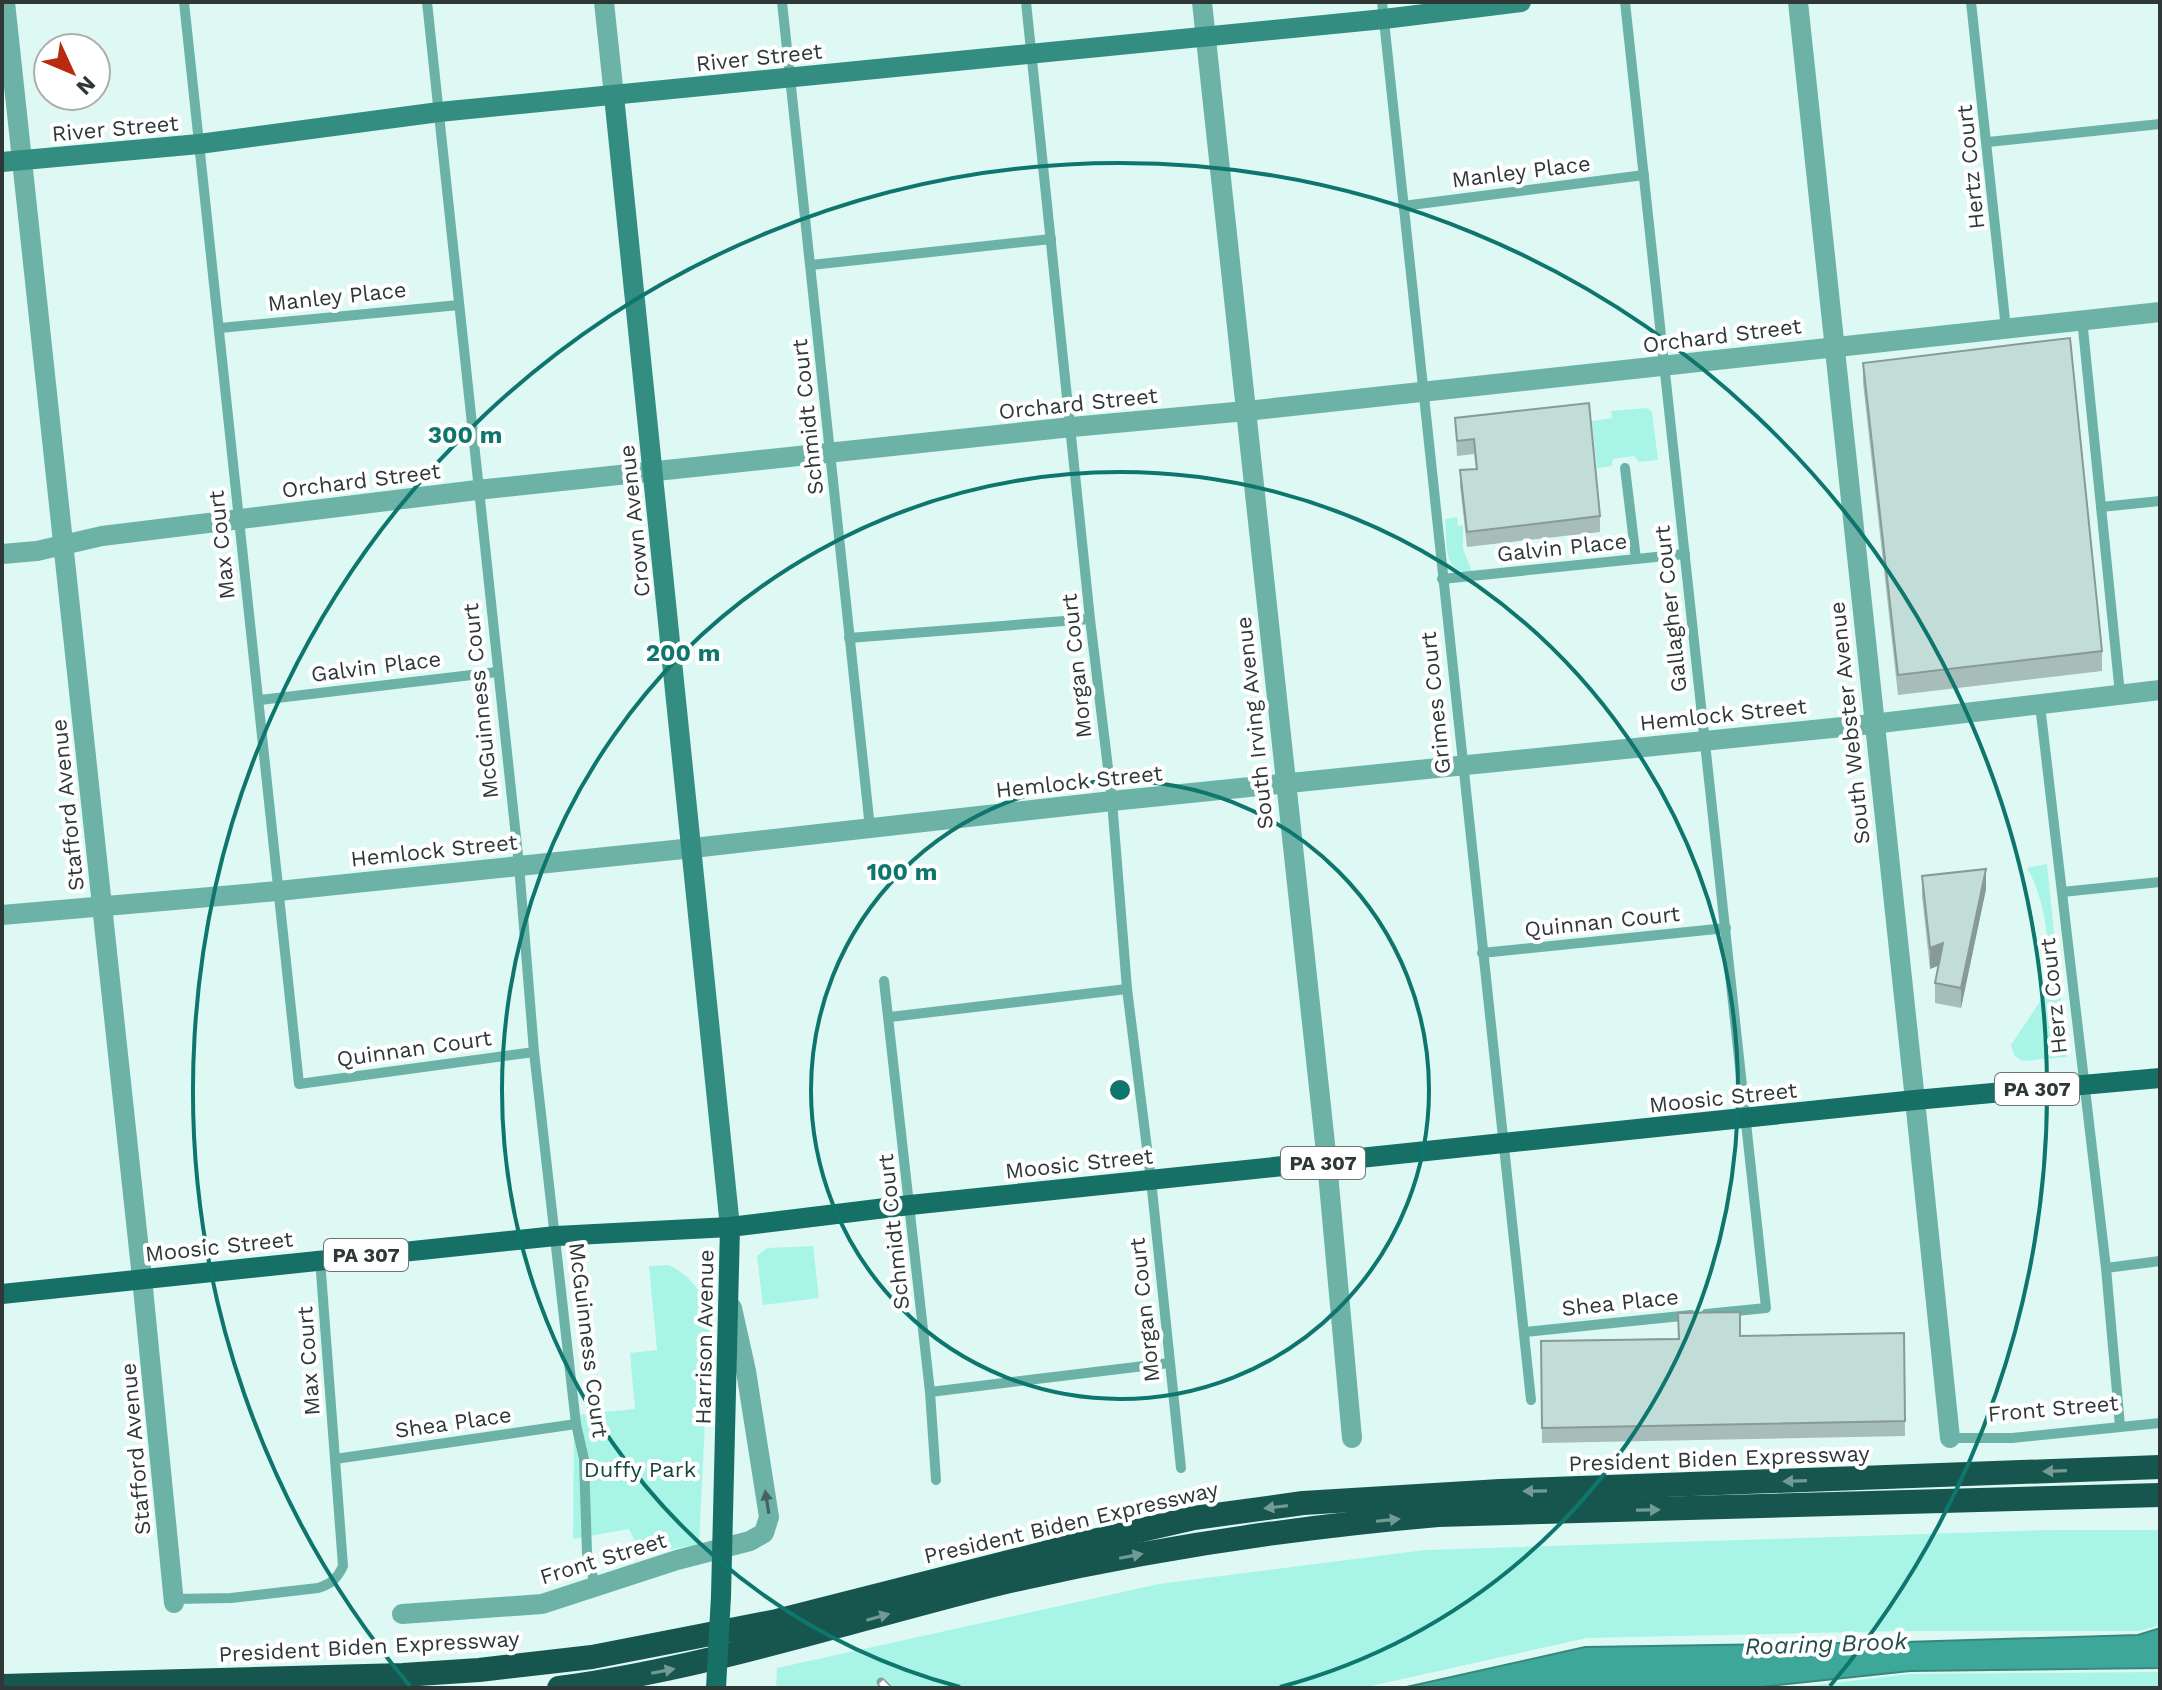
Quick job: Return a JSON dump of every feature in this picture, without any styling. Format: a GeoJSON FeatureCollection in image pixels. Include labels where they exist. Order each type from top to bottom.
{"type":"FeatureCollection","features":[{"type":"Feature","properties":{"kind":"highway","name":"President Biden Expressway"},"geometry":{"type":"LineString","coordinates":[[2,1686],[416,1674],[517,1667],[592,1657],[777,1621],[1194,1518],[1303,1503],[1500,1491],[2160,1467]]}},
{"type":"Feature","properties":{"kind":"highway","name":"President Biden Expressway"},"geometry":{"type":"LineString","coordinates":[[559,1688],[655,1673],[729,1657],[1024,1578],[1173,1548],[1323,1526],[1438,1515],[2160,1495]]}},
{"type":"Feature","properties":{"kind":"main road","name":"River Street"},"geometry":{"type":"LineString","coordinates":[[12,161],[199,144],[439,112],[1206,36],[1383,10],[1521,2]]}},
{"type":"Feature","properties":{"kind":"main road","name":"Crown Avenue"},"geometry":{"type":"LineString","coordinates":[[614,96],[730,1227]]}},
{"type":"Feature","properties":{"kind":"main road","name":"Moosic Street"},"geometry":{"type":"LineString","coordinates":[[2,1294],[556,1236],[730,1227],[910,1205],[1915,1100],[2160,1078]]}},
{"type":"Feature","properties":{"kind":"main road","name":"Harrison Avenue"},"geometry":{"type":"LineString","coordinates":[[716,1688],[730,1227]]}},
{"type":"Feature","properties":{"kind":"street","name":"Stafford Avenue"},"geometry":{"type":"LineString","coordinates":[[5,2],[12,161],[63,545],[174,1601]]}},
{"type":"Feature","properties":{"kind":"street","name":"Crown Avenue"},"geometry":{"type":"LineString","coordinates":[[604,2],[614,96]]}},
{"type":"Feature","properties":{"kind":"street","name":"South Irving Avenue"},"geometry":{"type":"LineString","coordinates":[[1202,2],[1327,1162],[1352,1438]]}},
{"type":"Feature","properties":{"kind":"street","name":"South Webster Avenue"},"geometry":{"type":"LineString","coordinates":[[1798,2],[1872,724],[1950,1438]]}},
{"type":"Feature","properties":{"kind":"street","name":"Orchard Street"},"geometry":{"type":"LineString","coordinates":[[2,554],[37,551],[102,536],[477,490],[1664,367],[2160,312]]}},
{"type":"Feature","properties":{"kind":"street","name":"Hemlock Street"},"geometry":{"type":"LineString","coordinates":[[2,915],[278,891],[693,848],[1112,801],[1872,724],[2160,690]]}},
{"type":"Feature","properties":{"kind":"street","name":"Front Street"},"geometry":{"type":"LineString","coordinates":[[402,1614],[542,1604],[689,1556],[722,1550],[764,1533],[769,1517],[746,1371],[730,1301]]}},
{"type":"Feature","properties":{"kind":"lane","name":"Max Court"},"geometry":{"type":"LineString","coordinates":[[184,2],[299,1084]]}},
{"type":"Feature","properties":{"kind":"lane","name":"McGuinness Court"},"geometry":{"type":"LineString","coordinates":[[427,2],[519,865],[534,1052],[576,1424],[584,1459],[587,1553],[595,1585]]}},
{"type":"Feature","properties":{"kind":"lane","name":"Schmidt Court"},"geometry":{"type":"LineString","coordinates":[[782,2],[870,828]]}},
{"type":"Feature","properties":{"kind":"lane","name":"Morgan Court"},"geometry":{"type":"LineString","coordinates":[[1026,2],[1112,801],[1127,989],[1151,1180],[1181,1468]]}},
{"type":"Feature","properties":{"kind":"lane","name":"Gallagher Court"},"geometry":{"type":"LineString","coordinates":[[1625,2],[1766,1308]]}},
{"type":"Feature","properties":{"kind":"lane","name":"Hertz Court"},"geometry":{"type":"LineString","coordinates":[[1971,2],[2006,329]]}},
{"type":"Feature","properties":{"kind":"lane","name":"Grimes Court"},"geometry":{"type":"LineString","coordinates":[[1383,10],[1531,1400]]}},
{"type":"Feature","properties":{"kind":"lane"},"geometry":{"type":"LineString","coordinates":[[1988,142],[2160,124]]}},
{"type":"Feature","properties":{"kind":"lane","name":"Manley Place"},"geometry":{"type":"LineString","coordinates":[[1403,206],[1644,175]]}},
{"type":"Feature","properties":{"kind":"lane"},"geometry":{"type":"LineString","coordinates":[[811,265],[1051,239]]}},
{"type":"Feature","properties":{"kind":"lane","name":"Manley Place"},"geometry":{"type":"LineString","coordinates":[[220,328],[459,305]]}},
{"type":"Feature","properties":{"kind":"lane"},"geometry":{"type":"LineString","coordinates":[[2082,319],[2120,694]]}},
{"type":"Feature","properties":{"kind":"lane"},"geometry":{"type":"LineString","coordinates":[[1625,468],[1636,559]]}},
{"type":"Feature","properties":{"kind":"lane"},"geometry":{"type":"LineString","coordinates":[[2101,507],[2160,501]]}},
{"type":"Feature","properties":{"kind":"lane","name":"Galvin Place"},"geometry":{"type":"LineString","coordinates":[[1442,579],[1685,554]]}},
{"type":"Feature","properties":{"kind":"lane"},"geometry":{"type":"LineString","coordinates":[[849,638],[1090,619]]}},
{"type":"Feature","properties":{"kind":"lane","name":"Galvin Place"},"geometry":{"type":"LineString","coordinates":[[260,700],[497,672]]}},
{"type":"Feature","properties":{"kind":"lane","name":"Herz Court"},"geometry":{"type":"LineString","coordinates":[[2040,705],[2106,1268],[2120,1426]]}},
{"type":"Feature","properties":{"kind":"lane"},"geometry":{"type":"LineString","coordinates":[[2062,892],[2160,882]]}},
{"type":"Feature","properties":{"kind":"lane","name":"Quinnan Court"},"geometry":{"type":"LineString","coordinates":[[1482,953],[1726,928]]}},
{"type":"Feature","properties":{"kind":"lane","name":"Schmidt Court"},"geometry":{"type":"LineString","coordinates":[[884,981],[930,1392],[936,1480]]}},
{"type":"Feature","properties":{"kind":"lane"},"geometry":{"type":"LineString","coordinates":[[890,1017],[1127,989]]}},
{"type":"Feature","properties":{"kind":"lane","name":"Quinnan Court"},"geometry":{"type":"LineString","coordinates":[[299,1084],[534,1052]]}},
{"type":"Feature","properties":{"kind":"lane","name":"Max Court"},"geometry":{"type":"LineString","coordinates":[[174,1601],[318,1588],[337,1578],[343,1566],[320,1259]]}},
{"type":"Feature","properties":{"kind":"lane"},"geometry":{"type":"LineString","coordinates":[[2106,1268],[2160,1261]]}},
{"type":"Feature","properties":{"kind":"lane","name":"Shea Place"},"geometry":{"type":"LineString","coordinates":[[1525,1332],[1766,1308]]}},
{"type":"Feature","properties":{"kind":"lane"},"geometry":{"type":"LineString","coordinates":[[930,1392],[1169,1363]]}},
{"type":"Feature","properties":{"kind":"lane","name":"Front Street"},"geometry":{"type":"LineString","coordinates":[[1950,1438],[2012,1438],[2160,1423]]}},
{"type":"Feature","properties":{"kind":"lane","name":"Shea Place"},"geometry":{"type":"LineString","coordinates":[[335,1459],[576,1424]]}},
{"type":"Feature","properties":{"kind":"green space"},"geometry":{"type":"Polygon","coordinates":[[[1647,408],[1652,412],[1658,460],[1639,462],[1634,456],[1613,459],[1612,466],[1597,468],[1592,421],[1612,418],[1611,411],[1647,408]]]}},
{"type":"Feature","properties":{"kind":"green space"},"geometry":{"type":"Polygon","coordinates":[[[1457,517],[1458,526],[1463,525],[1463,549],[1472,572],[1455,568],[1448,555],[1445,519],[1457,517]]]}},
{"type":"Feature","properties":{"kind":"green space"},"geometry":{"type":"Polygon","coordinates":[[[2047,864],[2067,1057],[2022,1061],[2014,1055],[2011,1045],[2053,982],[2039,895],[2027,868],[2047,864]]]}},
{"type":"Feature","properties":{"kind":"green space"},"geometry":{"type":"Polygon","coordinates":[[[813,1246],[819,1298],[763,1305],[757,1256],[767,1248],[813,1246]]]}},
{"type":"Feature","properties":{"kind":"green space","name":"Duffy Park"},"geometry":{"type":"Polygon","coordinates":[[[668,1265],[696,1287],[710,1320],[699,1544],[647,1554],[640,1551],[629,1529],[573,1539],[574,1415],[635,1409],[630,1353],[657,1350],[649,1266],[668,1265]]]}},
{"type":"Feature","properties":{"kind":"green space"},"geometry":{"type":"Polygon","coordinates":[[[2050,1530],[2160,1530],[2160,1625],[2139,1631],[1901,1631],[1587,1638],[1362,1688],[776,1688],[777,1668],[1159,1584],[1425,1550],[2050,1530]]]}},
{"type":"Feature","properties":{"kind":"green space"},"geometry":{"type":"Polygon","coordinates":[[[2160,1672],[2160,1688],[1790,1688],[1910,1674],[2160,1672]]]}},
{"type":"Feature","properties":{"kind":"water","name":"Roaring Brook"},"geometry":{"type":"Polygon","coordinates":[[[2160,1628],[2160,1668],[1910,1671],[1751,1688],[1402,1688],[1585,1647],[2138,1635],[2160,1628]]]}},
{"type":"Feature","properties":{"kind":"building"},"geometry":{"type":"Polygon","coordinates":[[[2070,338],[2102,651],[1898,675],[1863,363],[2070,338]]]}},
{"type":"Feature","properties":{"kind":"building"},"geometry":{"type":"Polygon","coordinates":[[[1589,403],[1600,516],[1467,532],[1460,470],[1477,469],[1474,439],[1457,441],[1455,418],[1589,403]]]}},
{"type":"Feature","properties":{"kind":"building"},"geometry":{"type":"Polygon","coordinates":[[[1986,869],[1961,988],[1935,983],[1943,943],[1930,948],[1922,876],[1986,869]]]}},
{"type":"Feature","properties":{"kind":"building"},"geometry":{"type":"Polygon","coordinates":[[[1740,1312],[1740,1336],[1904,1333],[1905,1421],[1542,1428],[1541,1341],[1679,1339],[1678,1313],[1740,1312]]]}},
{"type":"Feature","properties":{"kind":"railway"},"geometry":{"type":"LineString","coordinates":[[881,1682],[887,1688]]}}]}
